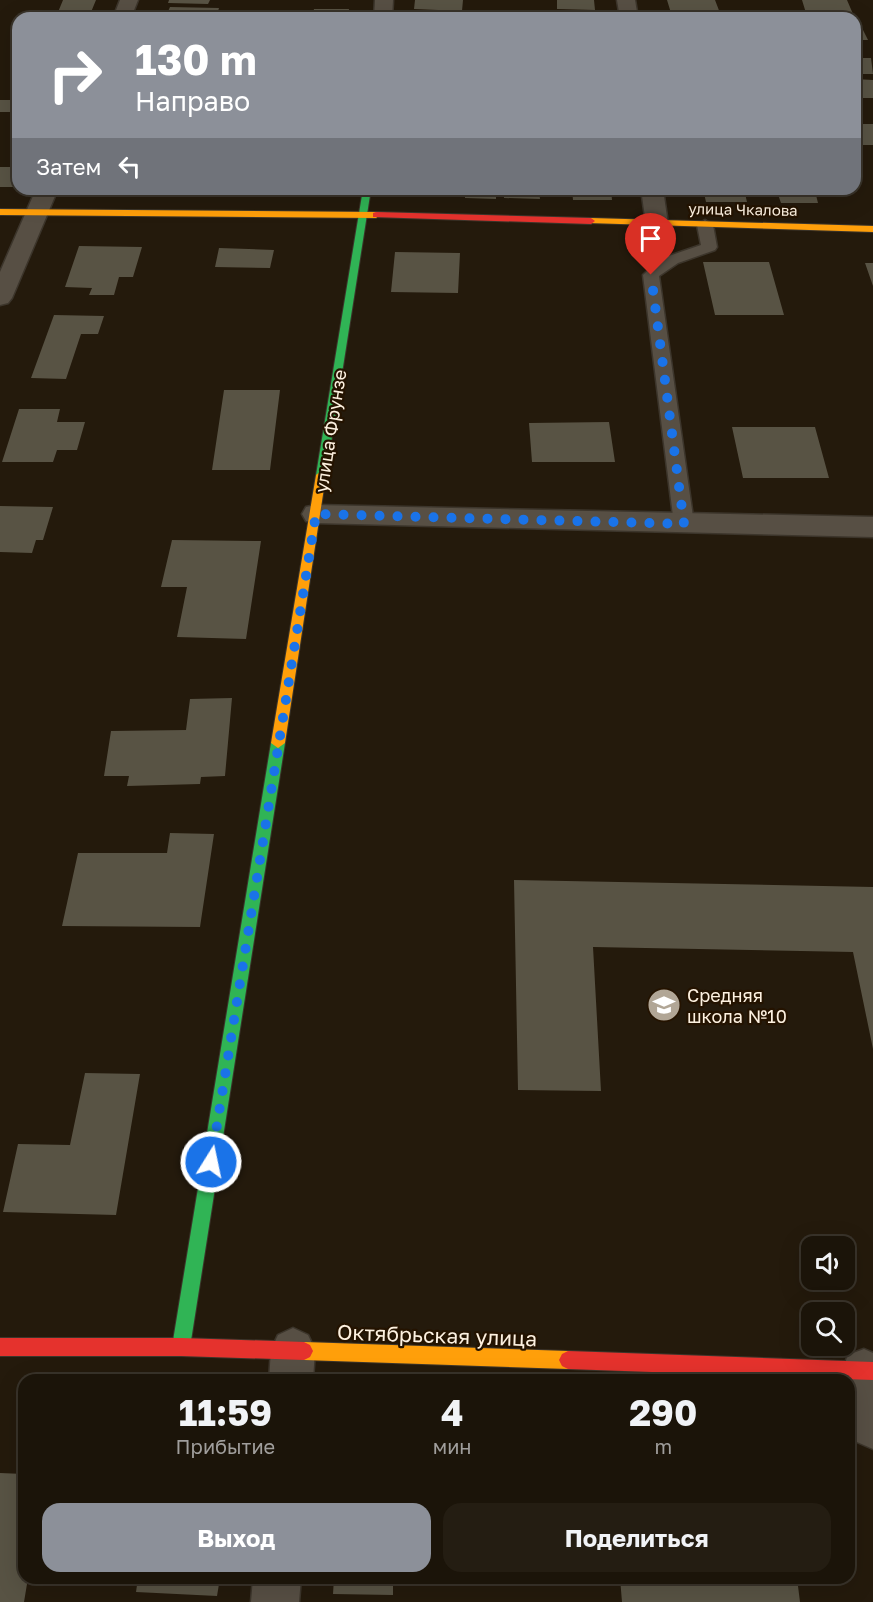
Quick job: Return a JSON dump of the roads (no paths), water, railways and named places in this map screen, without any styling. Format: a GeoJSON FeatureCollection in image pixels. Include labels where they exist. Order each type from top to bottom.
{"type":"FeatureCollection","features":[{"type":"Feature","properties":{"kind":"street"},"geometry":{"type":"LineString","coordinates":[[0,298],[44,195]]}},
{"type":"Feature","properties":{"kind":"street","name":"улица Фрунзе"},"geometry":{"type":"LineString","coordinates":[[181,1347],[367,195]]}},
{"type":"Feature","properties":{"kind":"street"},"geometry":{"type":"LineString","coordinates":[[653,195],[657,224]]}},
{"type":"Feature","properties":{"kind":"street","name":"улица Чкалова"},"geometry":{"type":"LineString","coordinates":[[0,212],[365,215],[873,229]]}},
{"type":"Feature","properties":{"kind":"street"},"geometry":{"type":"LineString","coordinates":[[316,514],[873,527]]}},
{"type":"Feature","properties":{"kind":"street","name":"Октябрьская улица"},"geometry":{"type":"LineString","coordinates":[[0,1347],[181,1347],[292,1365],[869,1371]]}},
{"type":"Feature","properties":{"kind":"street"},"geometry":{"type":"LineString","coordinates":[[869,1371],[873,1426]]}},
{"type":"Feature","properties":{"kind":"street"},"geometry":{"type":"LineString","coordinates":[[275,1602],[276,1584]]}},
{"type":"Feature","properties":{"kind":"lane"},"geometry":{"type":"LineString","coordinates":[[684,524],[651,275],[663,261],[700,252],[709,247],[705,225]]}},
{"type":"Feature","properties":{"kind":"place","name":"Средняя школа №10"},"geometry":{"type":"Point","coordinates":[664,1005]}}]}
